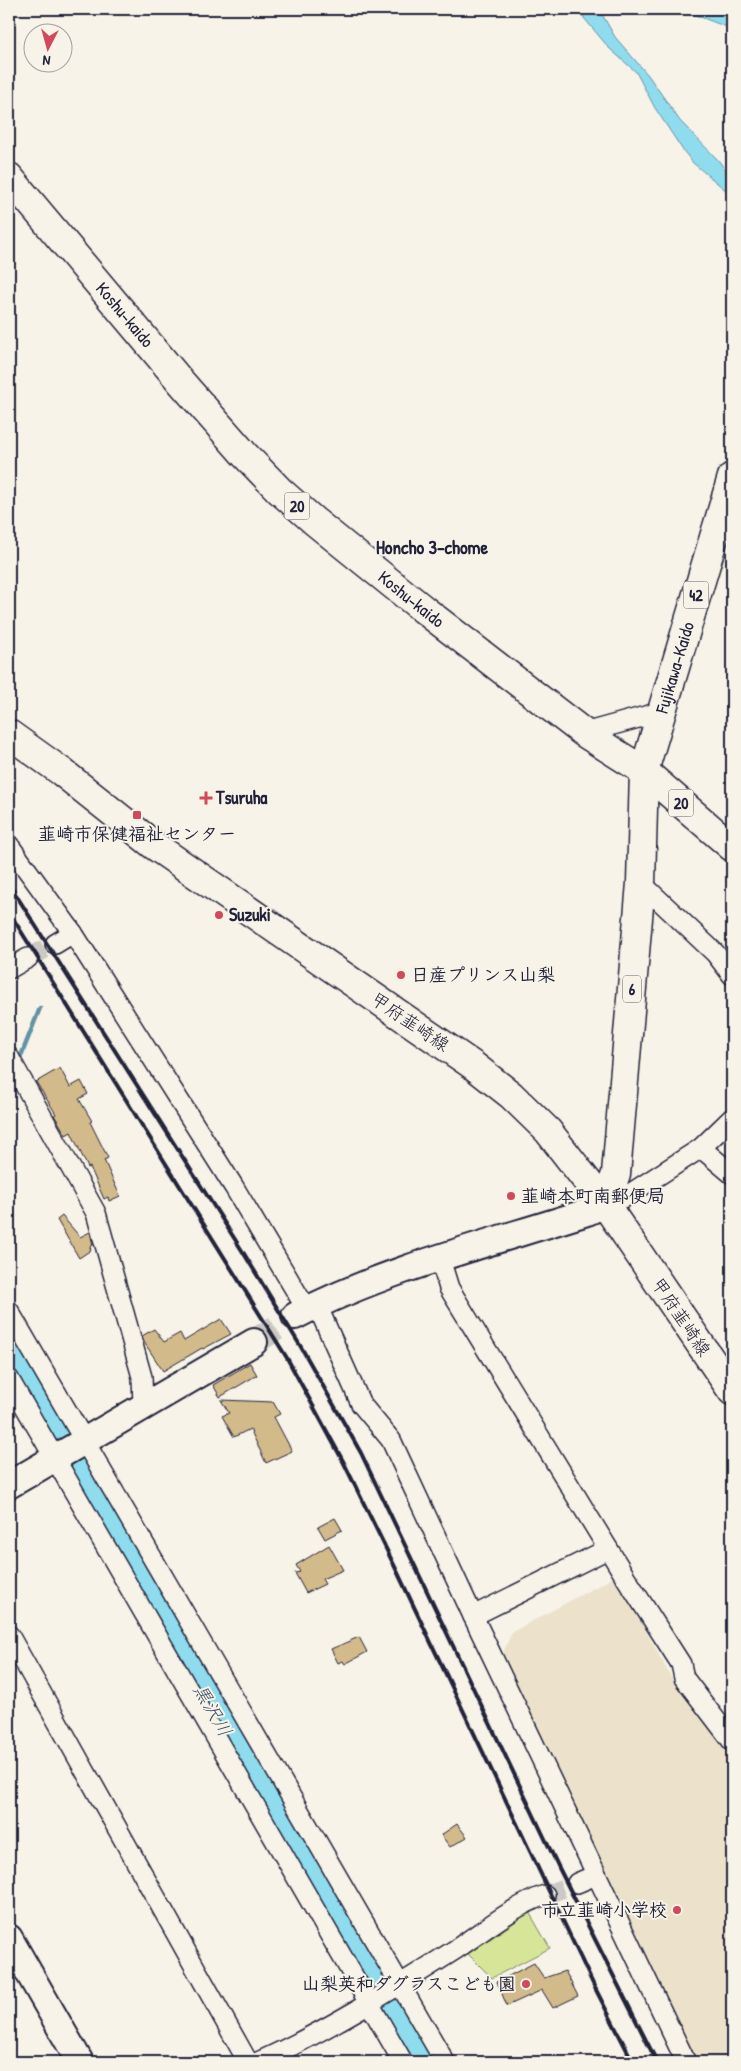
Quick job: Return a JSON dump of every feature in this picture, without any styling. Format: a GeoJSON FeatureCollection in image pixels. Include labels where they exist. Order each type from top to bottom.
{"type":"FeatureCollection","features":[{"type":"Feature","properties":{"kind":"main road","name":"Koshu-kaido"},"geometry":{"type":"LineString","coordinates":[[9,177],[181,382],[245,455],[280,491],[423,609],[584,733],[644,771],[732,847]]}},
{"type":"Feature","properties":{"kind":"main road","name":"Fujikawa-Kaido"},"geometry":{"type":"LineString","coordinates":[[644,771],[660,712],[732,477]]}},
{"type":"Feature","properties":{"kind":"main road","name":"甲府韮崎線"},"geometry":{"type":"LineString","coordinates":[[9,734],[62,772],[155,846],[474,1066],[511,1095],[548,1131],[605,1204],[732,1391]]}},
{"type":"Feature","properties":{"kind":"main road","name":"6"},"geometry":{"type":"LineString","coordinates":[[605,1204],[616,1174],[641,883],[644,771]]}},
{"type":"Feature","properties":{"kind":"street"},"geometry":{"type":"LineString","coordinates":[[584,733],[660,712]]}},
{"type":"Feature","properties":{"kind":"street"},"geometry":{"type":"LineString","coordinates":[[9,845],[73,933],[234,1187],[361,1404],[391,1440],[686,2062]]}},
{"type":"Feature","properties":{"kind":"street"},"geometry":{"type":"LineString","coordinates":[[641,883],[715,953],[732,975]]}},
{"type":"Feature","properties":{"kind":"street"},"geometry":{"type":"LineString","coordinates":[[55,944],[73,933]]}},
{"type":"Feature","properties":{"kind":"street"},"geometry":{"type":"LineString","coordinates":[[9,969],[28,958]]}},
{"type":"Feature","properties":{"kind":"street"},"geometry":{"type":"LineString","coordinates":[[9,1056],[96,1213],[142,1377],[143,1406]]}},
{"type":"Feature","properties":{"kind":"street"},"geometry":{"type":"LineString","coordinates":[[307,1310],[416,1265],[587,1212],[625,1197],[701,1148],[732,1118]]}},
{"type":"Feature","properties":{"kind":"street"},"geometry":{"type":"LineString","coordinates":[[701,1148],[732,1174]]}},
{"type":"Feature","properties":{"kind":"street"},"geometry":{"type":"LineString","coordinates":[[440,1259],[449,1288],[608,1549],[681,1664],[684,1678],[732,1741]]}},
{"type":"Feature","properties":{"kind":"street"},"geometry":{"type":"LineString","coordinates":[[10,1316],[401,1983],[445,2062]]}},
{"type":"Feature","properties":{"kind":"street"},"geometry":{"type":"LineString","coordinates":[[9,1485],[254,1342]]}},
{"type":"Feature","properties":{"kind":"street"},"geometry":{"type":"LineString","coordinates":[[9,1379],[403,2062]]}},
{"type":"Feature","properties":{"kind":"street"},"geometry":{"type":"LineString","coordinates":[[473,1616],[608,1549]]}},
{"type":"Feature","properties":{"kind":"street"},"geometry":{"type":"LineString","coordinates":[[9,1635],[248,2062]]}},
{"type":"Feature","properties":{"kind":"street"},"geometry":{"type":"LineString","coordinates":[[577,1883],[596,1875]]}},
{"type":"Feature","properties":{"kind":"street"},"geometry":{"type":"LineString","coordinates":[[258,2062],[277,2054],[370,2002],[529,1901],[545,1895]]}},
{"type":"Feature","properties":{"kind":"street"},"geometry":{"type":"LineString","coordinates":[[9,1938],[80,2062]]}},
{"type":"Feature","properties":{"kind":"shaded area","name":"市立韮崎小学校"},"geometry":{"type":"Polygon","coordinates":[[[616,1576],[671,1677],[732,1758],[732,2062],[696,2062],[499,1662],[512,1632],[616,1576]]]}},
{"type":"Feature","properties":{"kind":"green space"},"geometry":{"type":"Polygon","coordinates":[[[529,1912],[550,1948],[492,1978],[468,1954],[529,1912]]]}},
{"type":"Feature","properties":{"kind":"water"},"geometry":{"type":"Polygon","coordinates":[[[579,9],[599,9],[615,37],[648,75],[680,121],[719,161],[732,180],[732,199],[728,192],[693,163],[655,108],[636,72],[609,48],[584,18],[579,9]]]}},
{"type":"Feature","properties":{"kind":"water"},"geometry":{"type":"Polygon","coordinates":[[[683,9],[732,9],[732,29],[690,13],[683,9]]]}},
{"type":"Feature","properties":{"kind":"building"},"geometry":{"type":"Polygon","coordinates":[[[60,1068],[70,1087],[81,1081],[88,1094],[79,1099],[92,1121],[90,1122],[108,1158],[104,1160],[120,1196],[109,1201],[108,1197],[104,1199],[90,1167],[88,1168],[71,1132],[66,1135],[54,1115],[56,1114],[36,1082],[60,1068]]]}},
{"type":"Feature","properties":{"kind":"building"},"geometry":{"type":"Polygon","coordinates":[[[62,1216],[80,1237],[90,1232],[93,1245],[90,1247],[91,1250],[79,1258],[57,1220],[62,1216]]]}},
{"type":"Feature","properties":{"kind":"building"},"geometry":{"type":"Polygon","coordinates":[[[221,1319],[231,1334],[202,1348],[163,1371],[142,1336],[154,1329],[164,1342],[180,1333],[184,1341],[221,1319]]]}},
{"type":"Feature","properties":{"kind":"building"},"geometry":{"type":"Polygon","coordinates":[[[250,1363],[257,1375],[220,1397],[213,1385],[250,1363]]]}},
{"type":"Feature","properties":{"kind":"building"},"geometry":{"type":"Polygon","coordinates":[[[221,1400],[273,1402],[280,1414],[274,1417],[292,1451],[266,1463],[250,1429],[234,1437],[222,1416],[229,1413],[221,1400]]]}},
{"type":"Feature","properties":{"kind":"building"},"geometry":{"type":"Polygon","coordinates":[[[335,1518],[342,1530],[325,1539],[318,1527],[335,1518]]]}},
{"type":"Feature","properties":{"kind":"building"},"geometry":{"type":"Polygon","coordinates":[[[329,1545],[343,1570],[322,1579],[325,1584],[306,1593],[295,1573],[300,1572],[296,1565],[329,1545]]]}},
{"type":"Feature","properties":{"kind":"building"},"geometry":{"type":"Polygon","coordinates":[[[359,1637],[367,1652],[345,1664],[343,1661],[338,1663],[331,1649],[359,1637]]]}},
{"type":"Feature","properties":{"kind":"building"},"geometry":{"type":"Polygon","coordinates":[[[457,1824],[467,1837],[450,1847],[441,1835],[457,1824]]]}},
{"type":"Feature","properties":{"kind":"building"},"geometry":{"type":"Polygon","coordinates":[[[534,1963],[544,1978],[565,1971],[578,1996],[553,2008],[542,1990],[507,2006],[497,1982],[534,1963]]]}},
{"type":"Feature","properties":{"kind":"waterway"},"geometry":{"type":"LineString","coordinates":[[19,1061],[40,1008]]}},
{"type":"Feature","properties":{"kind":"waterway","name":"黒沢川"},"geometry":{"type":"LineString","coordinates":[[9,1358],[418,2062]]}},
{"type":"Feature","properties":{"kind":"tunnel"},"geometry":{"type":"LineString","coordinates":[[28,958],[55,944]]}},
{"type":"Feature","properties":{"kind":"tunnel"},"geometry":{"type":"LineString","coordinates":[[254,1342],[295,1316]]}},
{"type":"Feature","properties":{"kind":"tunnel"},"geometry":{"type":"LineString","coordinates":[[545,1895],[577,1883]]}},
{"type":"Feature","properties":{"kind":"railway"},"geometry":{"type":"LineString","coordinates":[[9,884],[243,1252],[301,1347],[361,1453],[559,1868],[657,2062]]}},
{"type":"Feature","properties":{"kind":"railway"},"geometry":{"type":"LineString","coordinates":[[9,912],[287,1358],[343,1461],[594,1986],[633,2062]]}},
{"type":"Feature","properties":{"kind":"place","name":"Tsuruha"},"geometry":{"type":"Point","coordinates":[206,798]}},
{"type":"Feature","properties":{"kind":"place","name":"韮崎市保健福祉センター"},"geometry":{"type":"Point","coordinates":[137,815]}},
{"type":"Feature","properties":{"kind":"place","name":"Suzuki"},"geometry":{"type":"Point","coordinates":[219,915]}},
{"type":"Feature","properties":{"kind":"place","name":"日産プリンス山梨"},"geometry":{"type":"Point","coordinates":[401,975]}},
{"type":"Feature","properties":{"kind":"place","name":"韮崎本町南郵便局"},"geometry":{"type":"Point","coordinates":[511,1196]}},
{"type":"Feature","properties":{"kind":"place","name":"市立韮崎小学校"},"geometry":{"type":"Point","coordinates":[677,1910]}},
{"type":"Feature","properties":{"kind":"place","name":"山梨英和ダグラスこども園"},"geometry":{"type":"Point","coordinates":[526,1984]}},
{"type":"Feature","properties":{"kind":"district","name":"Honcho 3-chome"},"geometry":{"type":"Point","coordinates":[432,547]}}]}
